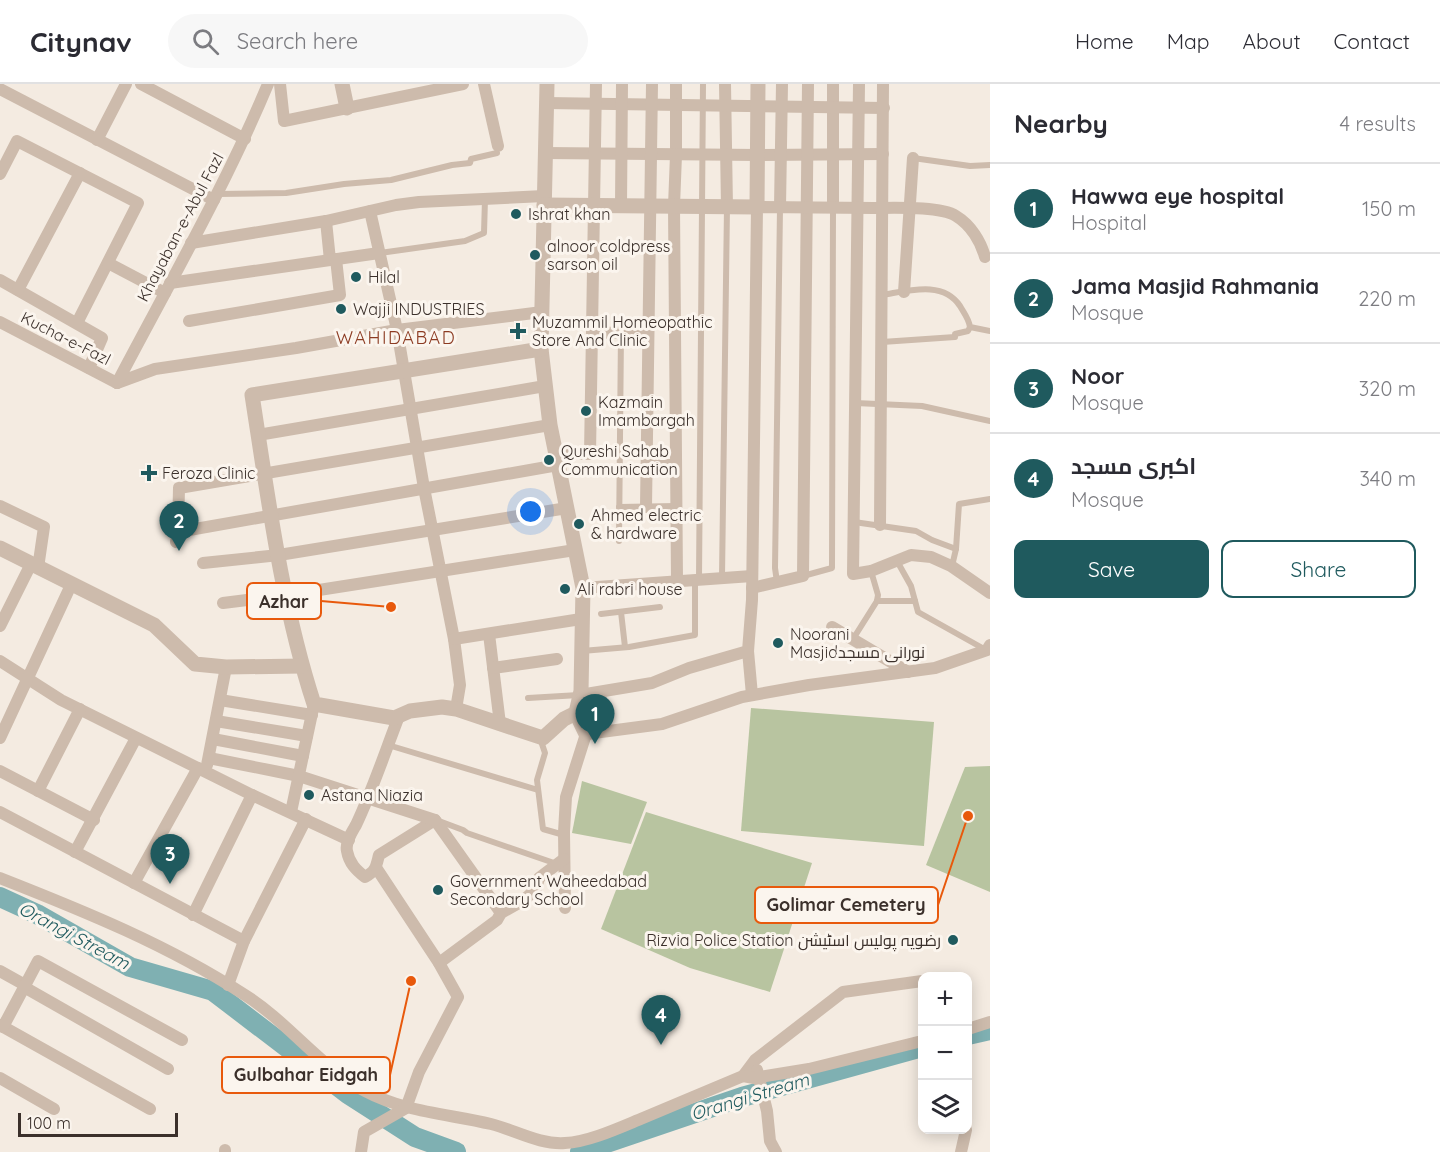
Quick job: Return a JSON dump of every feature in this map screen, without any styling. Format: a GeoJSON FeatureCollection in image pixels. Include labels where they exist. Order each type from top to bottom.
{"type":"FeatureCollection","features":[{"type":"Feature","properties":{"kind":"street"},"geometry":{"type":"LineString","coordinates":[[97,140],[126,84]]}},
{"type":"Feature","properties":{"kind":"street"},"geometry":{"type":"LineString","coordinates":[[141,84],[245,139]]}},
{"type":"Feature","properties":{"kind":"street","name":"Khayaban-e-Abul Fazl"},"geometry":{"type":"LineString","coordinates":[[117,383],[216,197],[245,139],[268,84]]}},
{"type":"Feature","properties":{"kind":"street"},"geometry":{"type":"LineString","coordinates":[[280,84],[284,121],[463,84]]}},
{"type":"Feature","properties":{"kind":"street"},"geometry":{"type":"LineString","coordinates":[[342,84],[347,108]]}},
{"type":"Feature","properties":{"kind":"street"},"geometry":{"type":"LineString","coordinates":[[484,84],[498,149]]}},
{"type":"Feature","properties":{"kind":"street"},"geometry":{"type":"LineString","coordinates":[[547,84],[541,349],[550,425],[583,588],[580,695],[576,713],[586,734],[566,797],[561,862],[565,908]]}},
{"type":"Feature","properties":{"kind":"street"},"geometry":{"type":"LineString","coordinates":[[550,425],[179,488],[177,537],[272,515],[424,488],[590,454],[596,84]]}},
{"type":"Feature","properties":{"kind":"street"},"geometry":{"type":"LineString","coordinates":[[621,206],[622,84]]}},
{"type":"Feature","properties":{"kind":"street"},"geometry":{"type":"LineString","coordinates":[[646,507],[652,84]]}},
{"type":"Feature","properties":{"kind":"street"},"geometry":{"type":"LineString","coordinates":[[676,84],[674,206],[677,580]]}},
{"type":"Feature","properties":{"kind":"street"},"geometry":{"type":"LineString","coordinates":[[725,84],[727,207]]}},
{"type":"Feature","properties":{"kind":"street"},"geometry":{"type":"LineString","coordinates":[[752,695],[748,651],[751,633],[752,582],[758,84]]}},
{"type":"Feature","properties":{"kind":"street"},"geometry":{"type":"LineString","coordinates":[[780,207],[782,84]]}},
{"type":"Feature","properties":{"kind":"street"},"geometry":{"type":"LineString","coordinates":[[583,588],[722,577],[752,582],[777,582],[803,576],[808,84]]}},
{"type":"Feature","properties":{"kind":"street"},"geometry":{"type":"LineString","coordinates":[[833,84],[833,208]]}},
{"type":"Feature","properties":{"kind":"street"},"geometry":{"type":"LineString","coordinates":[[859,84],[853,574],[872,571],[911,555],[931,557],[951,566],[990,593]]}},
{"type":"Feature","properties":{"kind":"street"},"geometry":{"type":"LineString","coordinates":[[880,525],[883,84]]}},
{"type":"Feature","properties":{"kind":"street"},"geometry":{"type":"LineString","coordinates":[[0,89],[97,140],[216,197]]}},
{"type":"Feature","properties":{"kind":"street"},"geometry":{"type":"LineString","coordinates":[[547,103],[884,108]]}},
{"type":"Feature","properties":{"kind":"street"},"geometry":{"type":"LineString","coordinates":[[0,174],[4,153],[17,141],[138,203],[77,323]]}},
{"type":"Feature","properties":{"kind":"street"},"geometry":{"type":"LineString","coordinates":[[546,153],[883,154]]}},
{"type":"Feature","properties":{"kind":"street"},"geometry":{"type":"LineString","coordinates":[[904,292],[913,158]]}},
{"type":"Feature","properties":{"kind":"street"},"geometry":{"type":"LineString","coordinates":[[18,290],[80,174]]}},
{"type":"Feature","properties":{"kind":"street"},"geometry":{"type":"LineString","coordinates":[[191,243],[326,221],[419,202],[485,199],[544,200],[621,206],[909,208],[956,216],[981,241],[985,257]]}},
{"type":"Feature","properties":{"kind":"street"},"geometry":{"type":"LineString","coordinates":[[370,211],[397,330],[424,488],[454,639],[460,686],[456,709]]}},
{"type":"Feature","properties":{"kind":"street"},"geometry":{"type":"LineString","coordinates":[[189,321],[340,295],[326,221]]}},
{"type":"Feature","properties":{"kind":"street"},"geometry":{"type":"LineString","coordinates":[[108,263],[167,288],[379,253]]}},
{"type":"Feature","properties":{"kind":"street"},"geometry":{"type":"LineString","coordinates":[[0,280],[102,338],[89,368]]}},
{"type":"Feature","properties":{"kind":"street"},"geometry":{"type":"LineString","coordinates":[[117,383],[154,369],[397,330],[542,312]]}},
{"type":"Feature","properties":{"kind":"street","name":"Kucha-e-Fazl"},"geometry":{"type":"LineString","coordinates":[[0,322],[117,383]]}},
{"type":"Feature","properties":{"kind":"street"},"geometry":{"type":"LineString","coordinates":[[592,333],[648,332]]}},
{"type":"Feature","properties":{"kind":"street"},"geometry":{"type":"LineString","coordinates":[[291,812],[313,709],[279,555],[252,396],[541,349]]}},
{"type":"Feature","properties":{"kind":"street"},"geometry":{"type":"LineString","coordinates":[[258,435],[546,386]]}},
{"type":"Feature","properties":{"kind":"street"},"geometry":{"type":"LineString","coordinates":[[0,506],[44,527],[35,566],[0,626]]}},
{"type":"Feature","properties":{"kind":"street"},"geometry":{"type":"LineString","coordinates":[[203,563],[279,555],[567,508]]}},
{"type":"Feature","properties":{"kind":"street"},"geometry":{"type":"LineString","coordinates":[[0,548],[154,625],[195,664],[226,667],[302,666]]}},
{"type":"Feature","properties":{"kind":"street"},"geometry":{"type":"LineString","coordinates":[[223,603],[575,550]]}},
{"type":"Feature","properties":{"kind":"street"},"geometry":{"type":"LineString","coordinates":[[0,738],[71,585]]}},
{"type":"Feature","properties":{"kind":"street"},"geometry":{"type":"LineString","coordinates":[[454,639],[581,619]]}},
{"type":"Feature","properties":{"kind":"street"},"geometry":{"type":"LineString","coordinates":[[832,627],[908,672]]}},
{"type":"Feature","properties":{"kind":"street"},"geometry":{"type":"LineString","coordinates":[[489,634],[500,724]]}},
{"type":"Feature","properties":{"kind":"street"},"geometry":{"type":"LineString","coordinates":[[586,734],[662,724],[752,695],[935,668],[989,650]]}},
{"type":"Feature","properties":{"kind":"street"},"geometry":{"type":"LineString","coordinates":[[580,695],[652,683],[689,668],[748,651]]}},
{"type":"Feature","properties":{"kind":"street"},"geometry":{"type":"LineString","coordinates":[[493,668],[556,659]]}},
{"type":"Feature","properties":{"kind":"street"},"geometry":{"type":"LineString","coordinates":[[0,661],[80,709],[136,738],[349,840]]}},
{"type":"Feature","properties":{"kind":"street"},"geometry":{"type":"LineString","coordinates":[[134,884],[209,758],[226,667]]}},
{"type":"Feature","properties":{"kind":"street"},"geometry":{"type":"LineString","coordinates":[[220,700],[394,718],[410,711],[442,707],[456,709],[543,738],[564,719],[576,713]]}},
{"type":"Feature","properties":{"kind":"street"},"geometry":{"type":"LineString","coordinates":[[38,791],[80,709]]}},
{"type":"Feature","properties":{"kind":"street"},"geometry":{"type":"LineString","coordinates":[[377,869],[365,877],[355,869],[346,849],[368,800],[399,716]]}},
{"type":"Feature","properties":{"kind":"street"},"geometry":{"type":"LineString","coordinates":[[216,721],[307,736]]}},
{"type":"Feature","properties":{"kind":"street"},"geometry":{"type":"LineString","coordinates":[[75,852],[136,738]]}},
{"type":"Feature","properties":{"kind":"street"},"geometry":{"type":"LineString","coordinates":[[213,739],[303,756]]}},
{"type":"Feature","properties":{"kind":"street"},"geometry":{"type":"LineString","coordinates":[[209,758],[299,776],[435,820],[501,913]]}},
{"type":"Feature","properties":{"kind":"street"},"geometry":{"type":"LineString","coordinates":[[0,771],[94,820]]}},
{"type":"Feature","properties":{"kind":"street"},"geometry":{"type":"LineString","coordinates":[[193,915],[252,795]]}},
{"type":"Feature","properties":{"kind":"street"},"geometry":{"type":"LineString","coordinates":[[0,813],[244,941]]}},
{"type":"Feature","properties":{"kind":"street"},"geometry":{"type":"LineString","coordinates":[[228,985],[244,941],[306,819]]}},
{"type":"Feature","properties":{"kind":"street"},"geometry":{"type":"LineString","coordinates":[[361,1152],[364,1132],[406,1108],[419,1072],[458,997],[439,963],[377,869],[379,855],[435,820]]}},
{"type":"Feature","properties":{"kind":"street"},"geometry":{"type":"LineString","coordinates":[[439,963],[497,920],[501,913],[524,900],[536,889],[539,878],[561,862]]}},
{"type":"Feature","properties":{"kind":"street"},"geometry":{"type":"LineString","coordinates":[[0,878],[143,937],[228,985],[264,1008],[342,1076],[365,1092],[406,1108],[493,1125],[524,1136],[566,1143],[608,1132],[743,1076],[758,1077],[809,1069],[918,1042]]}},
{"type":"Feature","properties":{"kind":"street"},"geometry":{"type":"LineString","coordinates":[[150,1109],[1,1026],[38,961],[182,1040]]}},
{"type":"Feature","properties":{"kind":"street"},"geometry":{"type":"LineString","coordinates":[[0,971],[168,1069]]}},
{"type":"Feature","properties":{"kind":"street"},"geometry":{"type":"LineString","coordinates":[[743,1076],[755,1060],[843,992],[918,982]]}},
{"type":"Feature","properties":{"kind":"street"},"geometry":{"type":"LineString","coordinates":[[972,1028],[990,1022]]}},
{"type":"Feature","properties":{"kind":"street"},"geometry":{"type":"LineString","coordinates":[[755,1060],[768,1111],[770,1141],[776,1152]]}},
{"type":"Feature","properties":{"kind":"street"},"geometry":{"type":"LineString","coordinates":[[0,1078],[54,1109]]}},
{"type":"Feature","properties":{"kind":"street"},"geometry":{"type":"LineString","coordinates":[[961,1152],[965,1134]]}},
{"type":"Feature","properties":{"kind":"lane"},"geometry":{"type":"LineString","coordinates":[[581,651],[625,647],[695,635],[703,84]]}},
{"type":"Feature","properties":{"kind":"lane"},"geometry":{"type":"LineString","coordinates":[[216,197],[391,180],[470,163],[471,159],[498,149]]}},
{"type":"Feature","properties":{"kind":"lane"},"geometry":{"type":"LineString","coordinates":[[913,158],[970,166],[990,165]]}},
{"type":"Feature","properties":{"kind":"lane"},"geometry":{"type":"LineString","coordinates":[[379,253],[465,241],[479,236],[484,233],[485,199]]}},
{"type":"Feature","properties":{"kind":"lane"},"geometry":{"type":"LineString","coordinates":[[722,577],[727,207]]}},
{"type":"Feature","properties":{"kind":"lane"},"geometry":{"type":"LineString","coordinates":[[777,582],[775,568],[780,207]]}},
{"type":"Feature","properties":{"kind":"lane"},"geometry":{"type":"LineString","coordinates":[[803,576],[832,568],[833,208]]}},
{"type":"Feature","properties":{"kind":"lane"},"geometry":{"type":"LineString","coordinates":[[882,295],[926,288],[935,289],[956,299],[970,327]]}},
{"type":"Feature","properties":{"kind":"lane"},"geometry":{"type":"LineString","coordinates":[[970,327],[990,331]]}},
{"type":"Feature","properties":{"kind":"lane"},"geometry":{"type":"LineString","coordinates":[[882,342],[955,337],[955,334],[968,331],[970,327]]}},
{"type":"Feature","properties":{"kind":"lane"},"geometry":{"type":"LineString","coordinates":[[619,542],[621,333]]}},
{"type":"Feature","properties":{"kind":"lane"},"geometry":{"type":"LineString","coordinates":[[855,403],[922,406],[949,411],[968,418],[990,421]]}},
{"type":"Feature","properties":{"kind":"lane"},"geometry":{"type":"LineString","coordinates":[[646,462],[677,462]]}},
{"type":"Feature","properties":{"kind":"lane"},"geometry":{"type":"LineString","coordinates":[[951,566],[960,522],[959,504],[990,499]]}},
{"type":"Feature","properties":{"kind":"lane"},"geometry":{"type":"LineString","coordinates":[[619,507],[677,506]]}},
{"type":"Feature","properties":{"kind":"lane"},"geometry":{"type":"LineString","coordinates":[[853,522],[916,531],[938,543],[956,549]]}},
{"type":"Feature","properties":{"kind":"lane"},"geometry":{"type":"LineString","coordinates":[[897,561],[911,586],[918,612],[989,650]]}},
{"type":"Feature","properties":{"kind":"lane"},"geometry":{"type":"LineString","coordinates":[[852,640],[877,601],[878,595],[872,571]]}},
{"type":"Feature","properties":{"kind":"lane"},"geometry":{"type":"LineString","coordinates":[[877,601],[915,601]]}},
{"type":"Feature","properties":{"kind":"lane"},"geometry":{"type":"LineString","coordinates":[[601,614],[660,607]]}},
{"type":"Feature","properties":{"kind":"lane"},"geometry":{"type":"LineString","coordinates":[[621,612],[625,647]]}},
{"type":"Feature","properties":{"kind":"lane"},"geometry":{"type":"LineString","coordinates":[[528,698],[580,695]]}},
{"type":"Feature","properties":{"kind":"lane"},"geometry":{"type":"LineString","coordinates":[[540,737],[545,753],[537,780],[543,829],[564,835]]}},
{"type":"Feature","properties":{"kind":"lane"},"geometry":{"type":"LineString","coordinates":[[388,745],[538,790]]}},
{"type":"Feature","properties":{"kind":"lane"},"geometry":{"type":"LineString","coordinates":[[435,820],[467,833],[561,862]]}},
{"type":"Feature","properties":{"kind":"green space"},"geometry":{"type":"Polygon","coordinates":[[[751,708],[934,722],[924,846],[741,831],[751,708]]]}},
{"type":"Feature","properties":{"kind":"green space"},"geometry":{"type":"Polygon","coordinates":[[[990,766],[990,892],[926,865],[965,767],[990,766]]]}},
{"type":"Feature","properties":{"kind":"green space"},"geometry":{"type":"Polygon","coordinates":[[[582,781],[647,802],[631,844],[572,833],[582,781]]]}},
{"type":"Feature","properties":{"kind":"green space"},"geometry":{"type":"Polygon","coordinates":[[[646,812],[812,863],[770,992],[690,968],[601,929],[646,812]]]}},
{"type":"Feature","properties":{"kind":"waterway","name":"Orangi Stream"},"geometry":{"type":"LineString","coordinates":[[0,897],[37,914],[130,967],[213,991],[348,1094],[415,1137],[456,1152]]}},
{"type":"Feature","properties":{"kind":"waterway","name":"Orangi Stream"},"geometry":{"type":"LineString","coordinates":[[972,1034],[990,1030]]}},
{"type":"Feature","properties":{"kind":"waterway","name":"Orangi Stream"},"geometry":{"type":"LineString","coordinates":[[580,1152],[742,1097],[918,1048]]}},
{"type":"Feature","properties":{"kind":"place","name":"Ishrat khan"},"geometry":{"type":"Point","coordinates":[516,214]}},
{"type":"Feature","properties":{"kind":"place","name":"alnoor coldpress sarson oil"},"geometry":{"type":"Point","coordinates":[535,255]}},
{"type":"Feature","properties":{"kind":"place","name":"Hilal"},"geometry":{"type":"Point","coordinates":[356,277]}},
{"type":"Feature","properties":{"kind":"place","name":"Wajji INDUSTRIES"},"geometry":{"type":"Point","coordinates":[341,309]}},
{"type":"Feature","properties":{"kind":"place","name":"Muzammil Homeopathic Store And Clinic"},"geometry":{"type":"Point","coordinates":[518,331]}},
{"type":"Feature","properties":{"kind":"place","name":"Kazmain Imambargah"},"geometry":{"type":"Point","coordinates":[586,411]}},
{"type":"Feature","properties":{"kind":"place","name":"Qureshi Sahab Communication"},"geometry":{"type":"Point","coordinates":[549,460]}},
{"type":"Feature","properties":{"kind":"place","name":"Feroza Clinic"},"geometry":{"type":"Point","coordinates":[149,473]}},
{"type":"Feature","properties":{"kind":"place","name":"Ahmed electric & hardware"},"geometry":{"type":"Point","coordinates":[579,524]}},
{"type":"Feature","properties":{"kind":"place","name":"Jama Masjid Rahmania"},"geometry":{"type":"Point","coordinates":[179,551]}},
{"type":"Feature","properties":{"kind":"place","name":"Ali rabri house"},"geometry":{"type":"Point","coordinates":[565,589]}},
{"type":"Feature","properties":{"kind":"place","name":"Azhar"},"geometry":{"type":"Point","coordinates":[391,607]}},
{"type":"Feature","properties":{"kind":"place","name":"Noorani Masjidنورانی مسجد"},"geometry":{"type":"Point","coordinates":[778,643]}},
{"type":"Feature","properties":{"kind":"place","name":"Hawwa eye hospital"},"geometry":{"type":"Point","coordinates":[595,744]}},
{"type":"Feature","properties":{"kind":"place","name":"Astana Niazia"},"geometry":{"type":"Point","coordinates":[309,795]}},
{"type":"Feature","properties":{"kind":"place","name":"Golimar Cemetery"},"geometry":{"type":"Point","coordinates":[968,816]}},
{"type":"Feature","properties":{"kind":"place","name":"Noor"},"geometry":{"type":"Point","coordinates":[170,884]}},
{"type":"Feature","properties":{"kind":"place","name":"Government Waheedabad Secondary School"},"geometry":{"type":"Point","coordinates":[438,890]}},
{"type":"Feature","properties":{"kind":"place","name":"Rizvia Police Station رضویہ پولیس اسٹیشن"},"geometry":{"type":"Point","coordinates":[953,940]}},
{"type":"Feature","properties":{"kind":"place","name":"Gulbahar Eidgah"},"geometry":{"type":"Point","coordinates":[411,981]}},
{"type":"Feature","properties":{"kind":"place","name":"اکبری مسجد"},"geometry":{"type":"Point","coordinates":[661,1045]}},
{"type":"Feature","properties":{"kind":"district","name":"WAHIDABAD"},"geometry":{"type":"Point","coordinates":[396,338]}}]}
